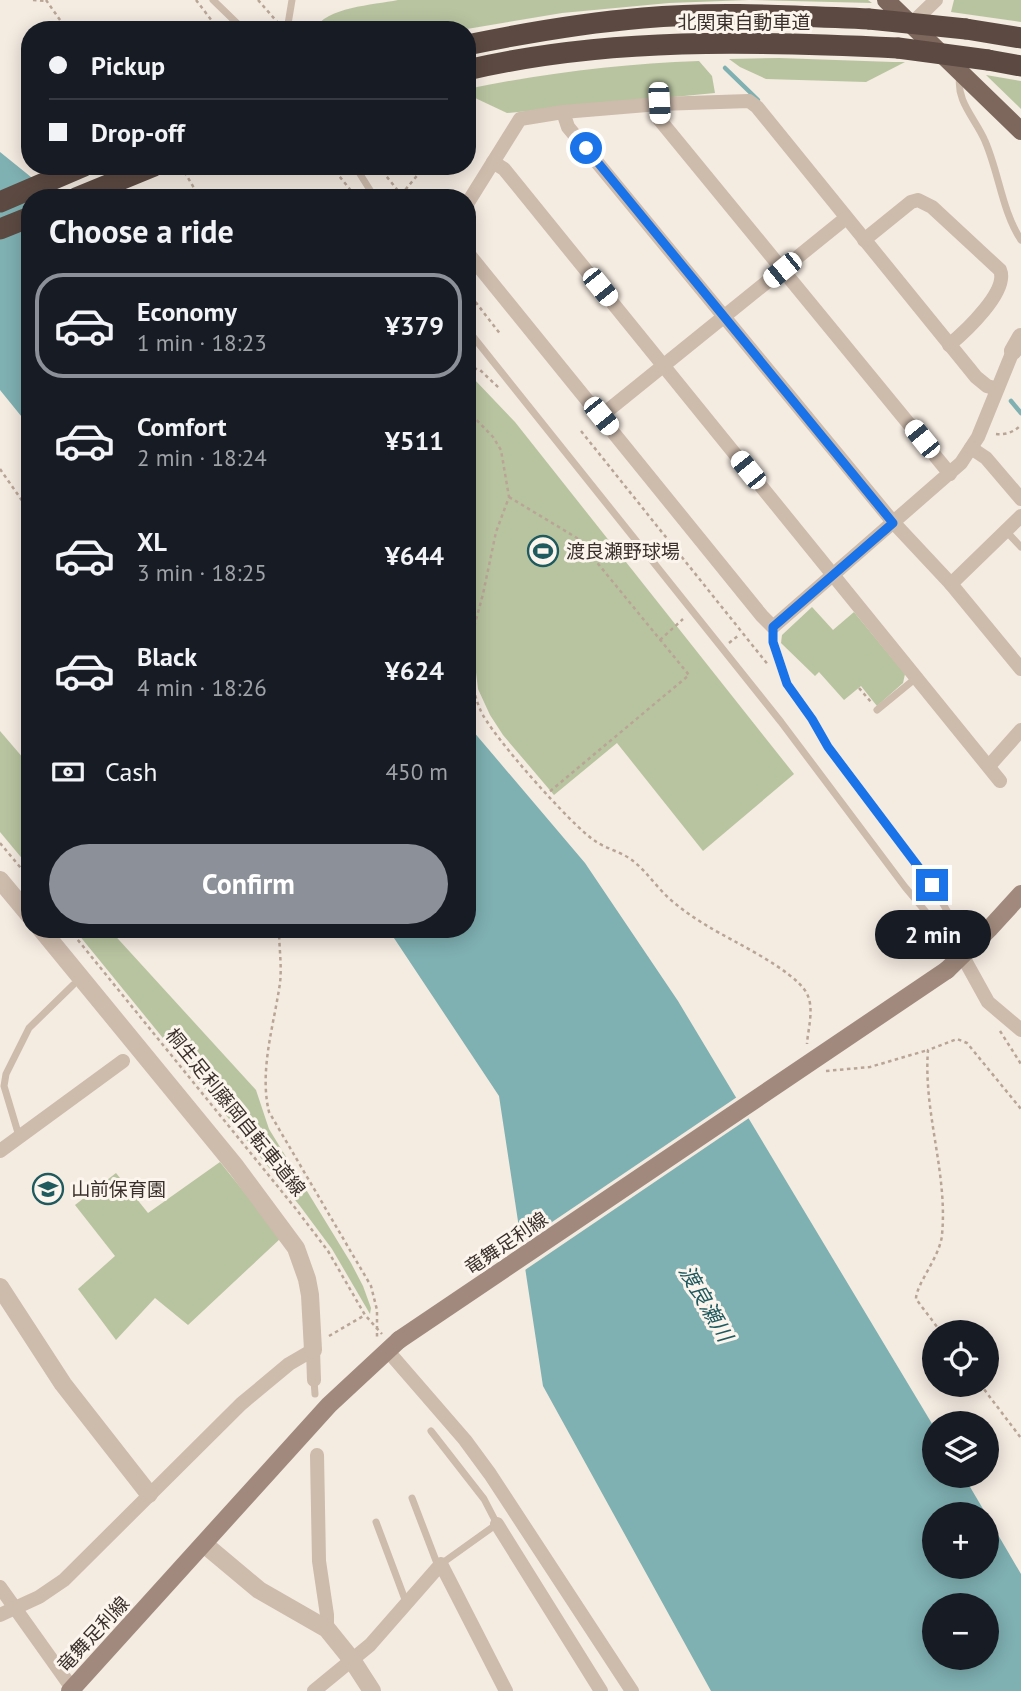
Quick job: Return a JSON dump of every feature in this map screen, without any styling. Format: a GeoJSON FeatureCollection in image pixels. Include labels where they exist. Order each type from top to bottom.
{"type":"FeatureCollection","features":[{"type":"Feature","properties":{"kind":"highway","name":"北関東自動車道"},"geometry":{"type":"LineString","coordinates":[[476,43],[515,35],[643,18],[749,14],[869,19],[967,29],[1021,38]]}},
{"type":"Feature","properties":{"kind":"highway","name":"北関東自動車道"},"geometry":{"type":"LineString","coordinates":[[476,68],[562,54],[645,46],[718,43],[898,48],[1021,66]]}},
{"type":"Feature","properties":{"kind":"highway"},"geometry":{"type":"LineString","coordinates":[[30,189],[63,175]]}},
{"type":"Feature","properties":{"kind":"highway"},"geometry":{"type":"LineString","coordinates":[[98,189],[132,175]]}},
{"type":"Feature","properties":{"kind":"highway"},"geometry":{"type":"LineString","coordinates":[[0,202],[21,193]]}},
{"type":"Feature","properties":{"kind":"highway"},"geometry":{"type":"LineString","coordinates":[[0,229],[21,221]]}},
{"type":"Feature","properties":{"kind":"main road"},"geometry":{"type":"LineString","coordinates":[[886,0],[1021,131]]}},
{"type":"Feature","properties":{"kind":"main road","name":"竜舞足利線"},"geometry":{"type":"LineString","coordinates":[[72,1690],[329,1405],[393,1345],[947,970],[1021,894]]}},
{"type":"Feature","properties":{"kind":"street"},"geometry":{"type":"LineString","coordinates":[[910,25],[936,0]]}},
{"type":"Feature","properties":{"kind":"street"},"geometry":{"type":"LineString","coordinates":[[476,189],[520,119],[659,103],[749,101],[757,107],[981,382],[997,389]]}},
{"type":"Feature","properties":{"kind":"street"},"geometry":{"type":"LineString","coordinates":[[659,103],[659,119],[950,474]]}},
{"type":"Feature","properties":{"kind":"street"},"geometry":{"type":"LineString","coordinates":[[563,112],[568,127],[893,523],[951,584],[1021,669]]}},
{"type":"Feature","properties":{"kind":"street"},"geometry":{"type":"LineString","coordinates":[[493,162],[503,169],[1000,781]]}},
{"type":"Feature","properties":{"kind":"street"},"geometry":{"type":"LineString","coordinates":[[864,240],[911,202],[918,200],[932,207],[1000,270],[1000,288],[978,317],[950,345]]}},
{"type":"Feature","properties":{"kind":"street"},"geometry":{"type":"LineString","coordinates":[[601,416],[846,218]]}},
{"type":"Feature","properties":{"kind":"street"},"geometry":{"type":"LineString","coordinates":[[476,263],[773,627],[950,474],[971,448],[1017,344]]}},
{"type":"Feature","properties":{"kind":"street"},"geometry":{"type":"LineString","coordinates":[[971,448],[986,458],[1021,499]]}},
{"type":"Feature","properties":{"kind":"street"},"geometry":{"type":"LineString","coordinates":[[951,584],[1021,516]]}},
{"type":"Feature","properties":{"kind":"street"},"geometry":{"type":"LineString","coordinates":[[989,766],[1021,730]]}},
{"type":"Feature","properties":{"kind":"street"},"geometry":{"type":"LineString","coordinates":[[0,880],[21,905]]}},
{"type":"Feature","properties":{"kind":"street"},"geometry":{"type":"LineString","coordinates":[[48,938],[236,1167],[296,1248],[307,1279],[318,1345],[314,1387]]}},
{"type":"Feature","properties":{"kind":"street"},"geometry":{"type":"LineString","coordinates":[[962,955],[988,1002],[1021,1030]]}},
{"type":"Feature","properties":{"kind":"street"},"geometry":{"type":"LineString","coordinates":[[0,1151],[123,1061]]}},
{"type":"Feature","properties":{"kind":"street"},"geometry":{"type":"LineString","coordinates":[[0,1287],[63,1384],[149,1494]]}},
{"type":"Feature","properties":{"kind":"street"},"geometry":{"type":"LineString","coordinates":[[0,1615],[38,1597],[64,1580],[241,1404],[289,1364],[318,1345]]}},
{"type":"Feature","properties":{"kind":"street"},"geometry":{"type":"LineString","coordinates":[[393,1345],[490,1474],[632,1691]]}},
{"type":"Feature","properties":{"kind":"street"},"geometry":{"type":"LineString","coordinates":[[317,1449],[319,1561],[327,1629]]}},
{"type":"Feature","properties":{"kind":"street"},"geometry":{"type":"LineString","coordinates":[[497,1524],[601,1691]]}},
{"type":"Feature","properties":{"kind":"street"},"geometry":{"type":"LineString","coordinates":[[204,1544],[259,1590],[327,1629],[372,1691]]}},
{"type":"Feature","properties":{"kind":"street"},"geometry":{"type":"LineString","coordinates":[[314,1691],[370,1645],[439,1565],[506,1691]]}},
{"type":"Feature","properties":{"kind":"street"},"geometry":{"type":"LineString","coordinates":[[0,1587],[72,1690]]}},
{"type":"Feature","properties":{"kind":"lane"},"geometry":{"type":"LineString","coordinates":[[213,0],[235,21]]}},
{"type":"Feature","properties":{"kind":"lane"},"geometry":{"type":"LineString","coordinates":[[288,21],[292,0]]}},
{"type":"Feature","properties":{"kind":"lane"},"geometry":{"type":"LineString","coordinates":[[962,73],[959,77],[964,104],[984,139],[1012,222],[1021,240]]}},
{"type":"Feature","properties":{"kind":"lane"},"geometry":{"type":"LineString","coordinates":[[476,340],[781,722],[905,887],[962,955]]}},
{"type":"Feature","properties":{"kind":"lane"},"geometry":{"type":"LineString","coordinates":[[1006,531],[1021,547]]}},
{"type":"Feature","properties":{"kind":"lane"},"geometry":{"type":"LineString","coordinates":[[773,627],[773,642],[787,684],[828,747],[945,905],[964,940],[962,955]]}},
{"type":"Feature","properties":{"kind":"lane"},"geometry":{"type":"LineString","coordinates":[[877,710],[917,677]]}},
{"type":"Feature","properties":{"kind":"lane"},"geometry":{"type":"LineString","coordinates":[[20,1137],[4,1086],[6,1074],[29,1028],[73,985]]}},
{"type":"Feature","properties":{"kind":"lane"},"geometry":{"type":"LineString","coordinates":[[412,1498],[439,1565],[497,1524],[484,1499],[431,1431]]}},
{"type":"Feature","properties":{"kind":"lane"},"geometry":{"type":"LineString","coordinates":[[376,1522],[406,1602]]}},
{"type":"Feature","properties":{"kind":"path"},"geometry":{"type":"LineString","coordinates":[[33,0],[46,0],[61,21]]}},
{"type":"Feature","properties":{"kind":"path"},"geometry":{"type":"LineString","coordinates":[[196,0],[212,21]]}},
{"type":"Feature","properties":{"kind":"path"},"geometry":{"type":"LineString","coordinates":[[258,0],[276,21]]}},
{"type":"Feature","properties":{"kind":"path"},"geometry":{"type":"LineString","coordinates":[[338,175],[350,189]]}},
{"type":"Feature","properties":{"kind":"path"},"geometry":{"type":"LineString","coordinates":[[386,175],[397,189]]}},
{"type":"Feature","properties":{"kind":"path"},"geometry":{"type":"LineString","coordinates":[[476,302],[501,335]]}},
{"type":"Feature","properties":{"kind":"path"},"geometry":{"type":"LineString","coordinates":[[476,419],[501,450],[509,497],[496,533],[476,619]]}},
{"type":"Feature","properties":{"kind":"path"},"geometry":{"type":"LineString","coordinates":[[980,430],[1002,435],[1021,425]]}},
{"type":"Feature","properties":{"kind":"path"},"geometry":{"type":"LineString","coordinates":[[581,431],[754,648],[787,684]]}},
{"type":"Feature","properties":{"kind":"path"},"geometry":{"type":"LineString","coordinates":[[0,469],[21,499]]}},
{"type":"Feature","properties":{"kind":"path"},"geometry":{"type":"LineString","coordinates":[[509,497],[577,538],[689,675],[548,793]]}},
{"type":"Feature","properties":{"kind":"path"},"geometry":{"type":"LineString","coordinates":[[660,640],[688,614]]}},
{"type":"Feature","properties":{"kind":"path"},"geometry":{"type":"LineString","coordinates":[[727,645],[739,635]]}},
{"type":"Feature","properties":{"kind":"path"},"geometry":{"type":"LineString","coordinates":[[859,688],[877,710]]}},
{"type":"Feature","properties":{"kind":"path"},"geometry":{"type":"LineString","coordinates":[[476,698],[481,712],[498,736],[595,841],[628,857],[673,902],[692,916],[771,963],[800,984],[808,994],[810,1006],[807,1046]]}},
{"type":"Feature","properties":{"kind":"path"},"geometry":{"type":"LineString","coordinates":[[0,843],[21,868]]}},
{"type":"Feature","properties":{"kind":"path","name":"桐生足利藤岡自転車道線"},"geometry":{"type":"LineString","coordinates":[[76,938],[328,1251],[369,1320]]}},
{"type":"Feature","properties":{"kind":"path"},"geometry":{"type":"LineString","coordinates":[[279,938],[280,981],[271,1033],[265,1096],[269,1112],[370,1286],[378,1324]]}},
{"type":"Feature","properties":{"kind":"path"},"geometry":{"type":"LineString","coordinates":[[818,1070],[830,1072],[870,1067],[928,1051],[957,1039],[967,1043],[1021,1109]]}},
{"type":"Feature","properties":{"kind":"path"},"geometry":{"type":"LineString","coordinates":[[928,1051],[926,1073],[937,1150],[942,1236],[935,1260],[916,1293],[916,1299],[932,1320]]}},
{"type":"Feature","properties":{"kind":"path"},"geometry":{"type":"LineString","coordinates":[[318,1345],[365,1315]]}},
{"type":"Feature","properties":{"kind":"path"},"geometry":{"type":"LineString","coordinates":[[990,1397],[1021,1438]]}},
{"type":"Feature","properties":{"kind":"green space"},"geometry":{"type":"Polygon","coordinates":[[[398,0],[749,0],[669,3],[562,13],[476,27],[476,21],[322,21],[339,12],[398,0]]]}},
{"type":"Feature","properties":{"kind":"green space"},"geometry":{"type":"Polygon","coordinates":[[[749,0],[868,0],[872,3],[749,0]]]}},
{"type":"Feature","properties":{"kind":"green space"},"geometry":{"type":"Polygon","coordinates":[[[954,0],[1021,0],[1021,22],[951,12],[954,0]]]}},
{"type":"Feature","properties":{"kind":"green space"},"geometry":{"type":"Polygon","coordinates":[[[729,59],[905,62],[866,82],[766,79],[729,59]]]}},
{"type":"Feature","properties":{"kind":"green space"},"geometry":{"type":"Polygon","coordinates":[[[699,61],[712,76],[715,93],[507,113],[476,98],[476,87],[525,78],[641,64],[699,61]]]}},
{"type":"Feature","properties":{"kind":"green space"},"geometry":{"type":"Polygon","coordinates":[[[986,75],[1021,81],[1021,109],[1020,108],[986,75]]]}},
{"type":"Feature","properties":{"kind":"green space","name":"渡良瀬野球場"},"geometry":{"type":"Polygon","coordinates":[[[476,381],[515,422],[794,774],[703,851],[617,743],[554,795],[503,735],[478,689],[476,381]]]}},
{"type":"Feature","properties":{"kind":"green space"},"geometry":{"type":"Polygon","coordinates":[[[812,607],[833,630],[854,612],[905,674],[903,683],[877,706],[861,686],[844,700],[819,672],[815,676],[781,643],[782,635],[812,607]]]}},
{"type":"Feature","properties":{"kind":"green space"},"geometry":{"type":"Polygon","coordinates":[[[0,731],[21,756],[21,857],[0,832],[0,731]]]}},
{"type":"Feature","properties":{"kind":"green space"},"geometry":{"type":"Polygon","coordinates":[[[81,938],[117,938],[256,1090],[269,1129],[363,1286],[371,1308],[370,1314],[332,1249],[81,938]]]}},
{"type":"Feature","properties":{"kind":"green space"},"geometry":{"type":"Polygon","coordinates":[[[220,1162],[281,1238],[188,1325],[155,1298],[116,1340],[78,1289],[115,1256],[75,1205],[116,1173],[148,1213],[220,1162]]]}},
{"type":"Feature","properties":{"kind":"water"},"geometry":{"type":"Polygon","coordinates":[[[0,152],[21,169],[21,175],[28,175],[46,189],[21,189],[21,416],[0,390],[0,152]]]}},
{"type":"Feature","properties":{"kind":"water","name":"渡良瀬川"},"geometry":{"type":"Polygon","coordinates":[[[476,735],[585,863],[678,1001],[924,1411],[922,1411],[922,1488],[971,1488],[979,1502],[922,1502],[922,1579],[999,1579],[999,1536],[1021,1574],[1021,1691],[711,1691],[543,1386],[499,1096],[394,938],[476,938],[476,735]]]}},
{"type":"Feature","properties":{"kind":"pier"},"geometry":{"type":"Polygon","coordinates":[[[740,1095],[752,1116],[522,1272],[518,1245],[740,1095]]]}},
{"type":"Feature","properties":{"kind":"waterway"},"geometry":{"type":"LineString","coordinates":[[725,68],[758,100]]}},
{"type":"Feature","properties":{"kind":"waterway"},"geometry":{"type":"LineString","coordinates":[[1011,401],[1021,413]]}},
{"type":"Feature","properties":{"kind":"place","name":"渡良瀬野球場"},"geometry":{"type":"Point","coordinates":[543,551]}},
{"type":"Feature","properties":{"kind":"place","name":"山前保育園"},"geometry":{"type":"Point","coordinates":[48,1189]}},
{"type":"Feature","properties":{"kind":"route"},"geometry":{"type":"LineString","coordinates":[[586,148],[893,523],[773,627],[772,637],[787,684],[812,719],[821,737],[932,885]]}}]}
